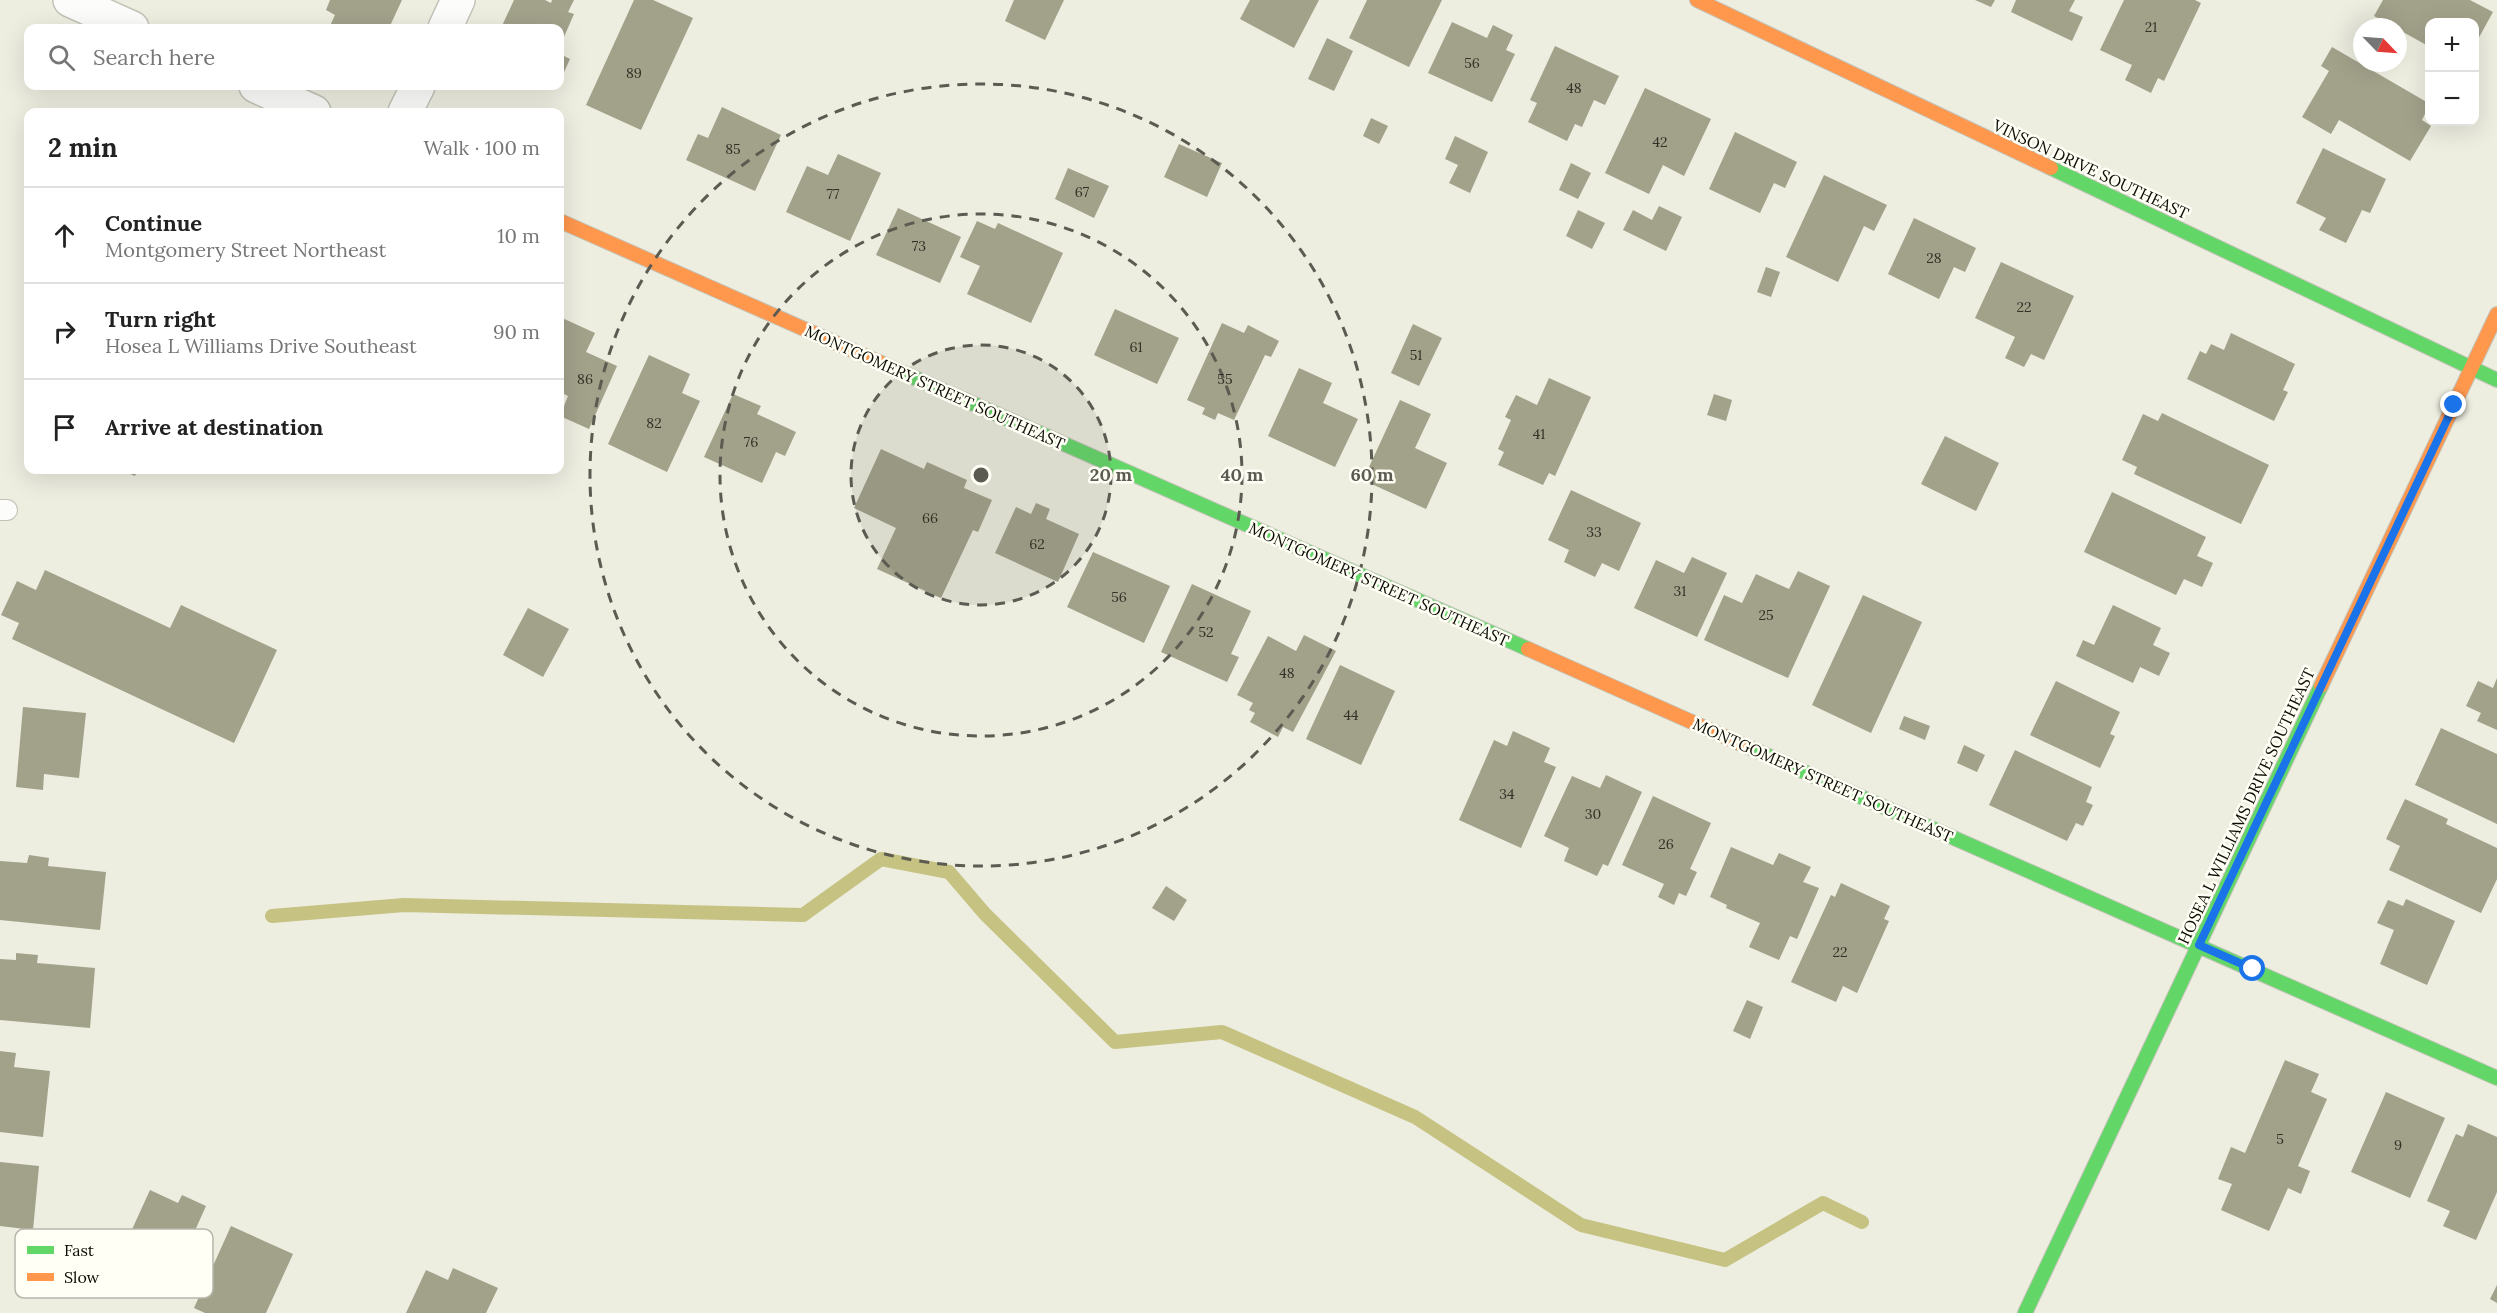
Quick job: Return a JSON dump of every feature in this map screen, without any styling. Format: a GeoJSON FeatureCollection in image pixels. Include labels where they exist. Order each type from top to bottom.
{"type":"FeatureCollection","features":[{"type":"Feature","properties":{"kind":"street"},"geometry":{"type":"LineString","coordinates":[[70,0],[123,24]]}},
{"type":"Feature","properties":{"kind":"street"},"geometry":{"type":"LineString","coordinates":[[447,24],[458,0]]}},
{"type":"Feature","properties":{"kind":"street","name":"VINSON DRIVE SOUTHEAST"},"geometry":{"type":"LineString","coordinates":[[1696,0],[2497,380]]}},
{"type":"Feature","properties":{"kind":"street"},"geometry":{"type":"LineString","coordinates":[[265,90],[305,108]]}},
{"type":"Feature","properties":{"kind":"street"},"geometry":{"type":"LineString","coordinates":[[407,108],[416,90]]}},
{"type":"Feature","properties":{"kind":"street","name":"MONTGOMERY STREET SOUTHEAST"},"geometry":{"type":"LineString","coordinates":[[564,223],[2497,1078]]}},
{"type":"Feature","properties":{"kind":"street","name":"HOSEA L WILLIAMS DRIVE SOUTHEAST"},"geometry":{"type":"LineString","coordinates":[[2025,1313],[2497,314]]}},
{"type":"Feature","properties":{"kind":"building"},"geometry":{"type":"Polygon","coordinates":[[[330,0],[402,0],[391,24],[331,24],[335,15],[326,10],[330,0]]]}},
{"type":"Feature","properties":{"kind":"building"},"geometry":{"type":"Polygon","coordinates":[[[514,0],[545,0],[551,3],[552,0],[574,0],[568,12],[574,14],[564,37],[564,24],[503,24],[514,0]]]}},
{"type":"Feature","properties":{"kind":"building"},"geometry":{"type":"Polygon","coordinates":[[[634,0],[653,0],[693,18],[641,130],[586,105],[634,0]]]}},
{"type":"Feature","properties":{"kind":"building"},"geometry":{"type":"Polygon","coordinates":[[[1014,0],[1064,0],[1045,40],[1005,21],[1014,0]]]}},
{"type":"Feature","properties":{"kind":"building"},"geometry":{"type":"Polygon","coordinates":[[[1250,0],[1319,0],[1294,48],[1240,19],[1250,0]]]}},
{"type":"Feature","properties":{"kind":"building"},"geometry":{"type":"Polygon","coordinates":[[[1367,0],[1442,0],[1409,67],[1349,38],[1367,0]]]}},
{"type":"Feature","properties":{"kind":"building"},"geometry":{"type":"Polygon","coordinates":[[[1975,0],[1995,0],[1991,7],[1975,0]]]}},
{"type":"Feature","properties":{"kind":"building"},"geometry":{"type":"Polygon","coordinates":[[[2016,0],[2075,0],[2069,11],[2083,17],[2072,41],[2011,12],[2016,0]]]}},
{"type":"Feature","properties":{"kind":"building"},"geometry":{"type":"Polygon","coordinates":[[[2124,0],[2195,0],[2201,3],[2164,81],[2158,78],[2151,93],[2125,80],[2132,65],[2100,50],[2124,0]]]}},
{"type":"Feature","properties":{"kind":"building"},"geometry":{"type":"Polygon","coordinates":[[[2383,0],[2470,0],[2493,12],[2479,37],[2479,18],[2425,18],[2425,44],[2407,34],[2407,18],[2374,16],[2383,0]]]}},
{"type":"Feature","properties":{"kind":"building"},"geometry":{"type":"Polygon","coordinates":[[[1452,22],[1487,38],[1493,25],[1513,35],[1506,50],[1515,54],[1492,102],[1428,73],[1452,22]]]}},
{"type":"Feature","properties":{"kind":"building"},"geometry":{"type":"Polygon","coordinates":[[[1327,38],[1353,51],[1334,91],[1308,79],[1327,38]]]}},
{"type":"Feature","properties":{"kind":"building"},"geometry":{"type":"Polygon","coordinates":[[[1555,46],[1619,76],[1605,105],[1594,100],[1582,127],[1575,124],[1567,141],[1528,122],[1537,103],[1530,100],[1555,46]]]}},
{"type":"Feature","properties":{"kind":"building"},"geometry":{"type":"Polygon","coordinates":[[[2332,47],[2353,59],[2353,72],[2375,72],[2425,101],[2425,114],[2422,120],[2425,126],[2431,126],[2410,161],[2339,120],[2331,134],[2302,117],[2329,71],[2321,66],[2332,47]]]}},
{"type":"Feature","properties":{"kind":"building"},"geometry":{"type":"Polygon","coordinates":[[[564,56],[570,59],[564,72],[564,56]]]}},
{"type":"Feature","properties":{"kind":"building"},"geometry":{"type":"Polygon","coordinates":[[[1645,88],[1711,119],[1684,176],[1663,165],[1649,194],[1605,173],[1645,88]]]}},
{"type":"Feature","properties":{"kind":"building"},"geometry":{"type":"Polygon","coordinates":[[[722,107],[781,135],[755,191],[686,160],[698,134],[708,138],[722,107]]]}},
{"type":"Feature","properties":{"kind":"building"},"geometry":{"type":"Polygon","coordinates":[[[1371,118],[1388,126],[1379,144],[1363,136],[1371,118]]]}},
{"type":"Feature","properties":{"kind":"building"},"geometry":{"type":"Polygon","coordinates":[[[1735,132],[1797,162],[1785,188],[1774,183],[1760,213],[1709,189],[1735,132]]]}},
{"type":"Feature","properties":{"kind":"building"},"geometry":{"type":"Polygon","coordinates":[[[1455,136],[1488,152],[1470,193],[1449,183],[1458,165],[1445,159],[1455,136]]]}},
{"type":"Feature","properties":{"kind":"building"},"geometry":{"type":"Polygon","coordinates":[[[1179,144],[1222,163],[1207,197],[1164,177],[1179,144]]]}},
{"type":"Feature","properties":{"kind":"building"},"geometry":{"type":"Polygon","coordinates":[[[2323,148],[2386,179],[2370,213],[2362,210],[2346,243],[2319,230],[2326,218],[2296,203],[2323,148]]]}},
{"type":"Feature","properties":{"kind":"building"},"geometry":{"type":"Polygon","coordinates":[[[838,154],[881,173],[850,241],[786,212],[807,166],[828,175],[838,154]]]}},
{"type":"Feature","properties":{"kind":"building"},"geometry":{"type":"Polygon","coordinates":[[[1571,163],[1591,173],[1578,199],[1559,190],[1571,163]]]}},
{"type":"Feature","properties":{"kind":"building"},"geometry":{"type":"Polygon","coordinates":[[[1068,168],[1109,186],[1094,218],[1055,199],[1068,168]]]}},
{"type":"Feature","properties":{"kind":"building"},"geometry":{"type":"Polygon","coordinates":[[[1824,175],[1887,205],[1874,231],[1864,226],[1838,282],[1786,257],[1824,175]]]}},
{"type":"Feature","properties":{"kind":"building"},"geometry":{"type":"Polygon","coordinates":[[[1659,206],[1682,217],[1666,251],[1623,230],[1633,210],[1652,220],[1659,206]]]}},
{"type":"Feature","properties":{"kind":"building"},"geometry":{"type":"Polygon","coordinates":[[[898,208],[961,237],[940,283],[876,255],[898,208]]]}},
{"type":"Feature","properties":{"kind":"building"},"geometry":{"type":"Polygon","coordinates":[[[1578,210],[1605,223],[1592,249],[1566,236],[1578,210]]]}},
{"type":"Feature","properties":{"kind":"building"},"geometry":{"type":"Polygon","coordinates":[[[1914,218],[1976,248],[1965,272],[1954,267],[1939,299],[1888,274],[1914,218]]]}},
{"type":"Feature","properties":{"kind":"building"},"geometry":{"type":"Polygon","coordinates":[[[977,221],[995,229],[998,223],[1063,253],[1031,323],[967,294],[980,266],[960,257],[977,221]]]}},
{"type":"Feature","properties":{"kind":"building"},"geometry":{"type":"Polygon","coordinates":[[[2001,262],[2074,296],[2044,360],[2031,354],[2024,367],[2005,358],[2015,337],[1975,318],[2001,262]]]}},
{"type":"Feature","properties":{"kind":"building"},"geometry":{"type":"Polygon","coordinates":[[[1766,267],[1780,272],[1771,297],[1757,292],[1766,267]]]}},
{"type":"Feature","properties":{"kind":"building"},"geometry":{"type":"Polygon","coordinates":[[[1115,309],[1179,338],[1157,384],[1094,355],[1115,309]]]}},
{"type":"Feature","properties":{"kind":"building"},"geometry":{"type":"Polygon","coordinates":[[[564,319],[595,333],[586,352],[617,366],[589,429],[564,418],[564,406],[568,396],[564,394],[564,319]]]}},
{"type":"Feature","properties":{"kind":"building"},"geometry":{"type":"Polygon","coordinates":[[[1222,323],[1244,333],[1248,325],[1279,341],[1271,357],[1265,355],[1234,420],[1218,413],[1215,420],[1202,414],[1205,408],[1187,400],[1222,323]]]}},
{"type":"Feature","properties":{"kind":"building"},"geometry":{"type":"Polygon","coordinates":[[[1413,324],[1442,338],[1419,386],[1391,373],[1413,324]]]}},
{"type":"Feature","properties":{"kind":"building"},"geometry":{"type":"Polygon","coordinates":[[[2231,333],[2295,364],[2283,390],[2288,392],[2274,421],[2187,379],[2200,351],[2206,354],[2211,344],[2224,350],[2231,333]]]}},
{"type":"Feature","properties":{"kind":"building"},"geometry":{"type":"Polygon","coordinates":[[[649,355],[690,374],[682,393],[700,401],[667,472],[608,444],[649,355]]]}},
{"type":"Feature","properties":{"kind":"building"},"geometry":{"type":"Polygon","coordinates":[[[1299,368],[1332,383],[1323,403],[1358,419],[1335,467],[1268,436],[1299,368]]]}},
{"type":"Feature","properties":{"kind":"building"},"geometry":{"type":"Polygon","coordinates":[[[1549,378],[1591,397],[1555,476],[1549,473],[1543,485],[1498,465],[1504,452],[1498,449],[1511,420],[1505,417],[1516,395],[1537,405],[1549,378]]]}},
{"type":"Feature","properties":{"kind":"building"},"geometry":{"type":"Polygon","coordinates":[[[733,394],[761,406],[757,414],[796,432],[785,456],[776,452],[762,483],[704,457],[733,394]]]}},
{"type":"Feature","properties":{"kind":"building"},"geometry":{"type":"Polygon","coordinates":[[[1714,394],[1732,400],[1726,421],[1707,415],[1714,394]]]}},
{"type":"Feature","properties":{"kind":"building"},"geometry":{"type":"Polygon","coordinates":[[[1400,400],[1431,414],[1415,448],[1447,463],[1426,509],[1363,480],[1400,400]]]}},
{"type":"Feature","properties":{"kind":"building"},"geometry":{"type":"Polygon","coordinates":[[[2162,413],[2269,465],[2241,524],[2134,474],[2137,467],[2122,460],[2143,414],[2158,421],[2162,413]]]}},
{"type":"Feature","properties":{"kind":"building"},"geometry":{"type":"Polygon","coordinates":[[[1945,436],[1999,463],[1976,511],[1921,484],[1945,436]]]}},
{"type":"Feature","properties":{"kind":"building"},"geometry":{"type":"Polygon","coordinates":[[[881,449],[924,469],[927,462],[967,480],[964,488],[992,500],[978,532],[973,530],[941,598],[877,569],[896,528],[854,508],[881,449]]]}},
{"type":"Feature","properties":{"kind":"building"},"geometry":{"type":"Polygon","coordinates":[[[1571,490],[1641,523],[1619,571],[1602,563],[1595,577],[1564,562],[1569,550],[1548,540],[1571,490]]]}},
{"type":"Feature","properties":{"kind":"building"},"geometry":{"type":"Polygon","coordinates":[[[2112,492],[2206,537],[2197,556],[2213,563],[2202,587],[2184,579],[2176,595],[2084,552],[2112,492]]]}},
{"type":"Feature","properties":{"kind":"building"},"geometry":{"type":"Polygon","coordinates":[[[1036,503],[1050,509],[1046,519],[1079,534],[1058,582],[995,553],[1016,507],[1031,514],[1036,503]]]}},
{"type":"Feature","properties":{"kind":"building"},"geometry":{"type":"Polygon","coordinates":[[[1093,552],[1170,586],[1144,643],[1067,607],[1093,552]]]}},
{"type":"Feature","properties":{"kind":"building"},"geometry":{"type":"Polygon","coordinates":[[[1692,557],[1727,573],[1697,637],[1634,608],[1656,560],[1684,573],[1692,557]]]}},
{"type":"Feature","properties":{"kind":"building"},"geometry":{"type":"Polygon","coordinates":[[[45,570],[170,628],[181,605],[277,650],[234,743],[12,639],[19,623],[1,615],[17,581],[36,590],[45,570]]]}},
{"type":"Feature","properties":{"kind":"building"},"geometry":{"type":"Polygon","coordinates":[[[1798,571],[1830,586],[1788,678],[1704,640],[1724,595],[1742,603],[1756,574],[1789,589],[1798,571]]]}},
{"type":"Feature","properties":{"kind":"building"},"geometry":{"type":"Polygon","coordinates":[[[1192,584],[1251,611],[1231,654],[1239,657],[1227,682],[1161,652],[1192,584]]]}},
{"type":"Feature","properties":{"kind":"building"},"geometry":{"type":"Polygon","coordinates":[[[1863,595],[1922,622],[1871,733],[1812,705],[1863,595]]]}},
{"type":"Feature","properties":{"kind":"building"},"geometry":{"type":"Polygon","coordinates":[[[2113,605],[2161,628],[2153,645],[2170,653],[2159,676],[2140,667],[2133,683],[2076,656],[2083,640],[2094,645],[2113,605]]]}},
{"type":"Feature","properties":{"kind":"building"},"geometry":{"type":"Polygon","coordinates":[[[528,608],[569,629],[543,677],[503,655],[528,608]]]}},
{"type":"Feature","properties":{"kind":"building"},"geometry":{"type":"Polygon","coordinates":[[[1304,635],[1336,651],[1293,732],[1283,727],[1278,737],[1250,722],[1255,713],[1249,710],[1253,703],[1237,695],[1268,636],[1296,651],[1304,635]]]}},
{"type":"Feature","properties":{"kind":"building"},"geometry":{"type":"Polygon","coordinates":[[[1340,665],[1395,691],[1361,765],[1306,739],[1340,665]]]}},
{"type":"Feature","properties":{"kind":"building"},"geometry":{"type":"Polygon","coordinates":[[[2497,678],[2497,730],[2477,721],[2481,713],[2466,706],[2478,681],[2493,688],[2497,678]]]}},
{"type":"Feature","properties":{"kind":"building"},"geometry":{"type":"Polygon","coordinates":[[[2056,681],[2120,712],[2110,734],[2115,736],[2100,768],[2030,735],[2056,681]]]}},
{"type":"Feature","properties":{"kind":"building"},"geometry":{"type":"Polygon","coordinates":[[[23,707],[86,713],[79,778],[44,774],[43,790],[16,787],[23,707]]]}},
{"type":"Feature","properties":{"kind":"building"},"geometry":{"type":"Polygon","coordinates":[[[1904,716],[1930,726],[1925,740],[1899,729],[1904,716]]]}},
{"type":"Feature","properties":{"kind":"building"},"geometry":{"type":"Polygon","coordinates":[[[2441,728],[2497,754],[2497,824],[2415,785],[2441,728]]]}},
{"type":"Feature","properties":{"kind":"building"},"geometry":{"type":"Polygon","coordinates":[[[1513,731],[1550,748],[1544,762],[1556,767],[1521,848],[1459,820],[1494,740],[1507,746],[1513,731]]]}},
{"type":"Feature","properties":{"kind":"building"},"geometry":{"type":"Polygon","coordinates":[[[1964,745],[1985,755],[1977,772],[1957,763],[1964,745]]]}},
{"type":"Feature","properties":{"kind":"building"},"geometry":{"type":"Polygon","coordinates":[[[2015,750],[2092,787],[2086,802],[2093,805],[2083,826],[2076,823],[2067,841],[1989,805],[2015,750]]]}},
{"type":"Feature","properties":{"kind":"building"},"geometry":{"type":"Polygon","coordinates":[[[1606,775],[1642,792],[1608,866],[1603,864],[1597,876],[1564,861],[1569,848],[1544,836],[1572,776],[1600,788],[1606,775]]]}},
{"type":"Feature","properties":{"kind":"building"},"geometry":{"type":"Polygon","coordinates":[[[1653,796],[1711,823],[1690,869],[1697,872],[1686,896],[1679,893],[1674,905],[1658,897],[1664,884],[1622,865],[1653,796]]]}},
{"type":"Feature","properties":{"kind":"building"},"geometry":{"type":"Polygon","coordinates":[[[2405,799],[2448,819],[2446,824],[2497,848],[2497,879],[2481,913],[2389,870],[2400,846],[2386,839],[2405,799]]]}},
{"type":"Feature","properties":{"kind":"building"},"geometry":{"type":"Polygon","coordinates":[[[1731,847],[1773,865],[1779,853],[1811,867],[1803,882],[1819,888],[1797,939],[1790,936],[1779,960],[1749,947],[1760,923],[1726,908],[1727,905],[1710,897],[1731,847]]]}},
{"type":"Feature","properties":{"kind":"building"},"geometry":{"type":"Polygon","coordinates":[[[29,855],[49,858],[48,866],[106,872],[100,930],[0,920],[0,861],[27,863],[29,855]]]}},
{"type":"Feature","properties":{"kind":"building"},"geometry":{"type":"Polygon","coordinates":[[[1841,883],[1890,906],[1884,919],[1889,921],[1857,993],[1843,986],[1836,1002],[1791,982],[1831,895],[1835,897],[1841,883]]]}},
{"type":"Feature","properties":{"kind":"building"},"geometry":{"type":"Polygon","coordinates":[[[1166,886],[1187,900],[1174,921],[1152,908],[1166,886]]]}},
{"type":"Feature","properties":{"kind":"building"},"geometry":{"type":"Polygon","coordinates":[[[2406,899],[2455,921],[2427,985],[2380,964],[2394,930],[2377,923],[2388,900],[2403,906],[2406,899]]]}},
{"type":"Feature","properties":{"kind":"building"},"geometry":{"type":"Polygon","coordinates":[[[16,953],[38,955],[37,963],[95,968],[90,1028],[0,1020],[0,959],[16,960],[16,953]]]}},
{"type":"Feature","properties":{"kind":"building"},"geometry":{"type":"Polygon","coordinates":[[[1747,1000],[1763,1007],[1750,1039],[1733,1031],[1747,1000]]]}},
{"type":"Feature","properties":{"kind":"building"},"geometry":{"type":"Polygon","coordinates":[[[0,1051],[16,1053],[14,1067],[50,1071],[43,1137],[0,1132],[0,1051]]]}},
{"type":"Feature","properties":{"kind":"building"},"geometry":{"type":"Polygon","coordinates":[[[2285,1060],[2319,1074],[2311,1092],[2327,1099],[2298,1166],[2310,1171],[2301,1194],[2288,1188],[2269,1231],[2221,1210],[2232,1184],[2218,1179],[2231,1147],[2245,1153],[2285,1060]]]}},
{"type":"Feature","properties":{"kind":"building"},"geometry":{"type":"Polygon","coordinates":[[[2386,1092],[2445,1118],[2410,1198],[2351,1172],[2386,1092]]]}},
{"type":"Feature","properties":{"kind":"building"},"geometry":{"type":"Polygon","coordinates":[[[2468,1124],[2497,1137],[2497,1192],[2476,1240],[2443,1226],[2450,1211],[2427,1201],[2456,1134],[2463,1137],[2468,1124]]]}},
{"type":"Feature","properties":{"kind":"building"},"geometry":{"type":"Polygon","coordinates":[[[0,1162],[39,1166],[33,1229],[0,1226],[0,1162]]]}},
{"type":"Feature","properties":{"kind":"building"},"geometry":{"type":"Polygon","coordinates":[[[150,1190],[178,1203],[182,1195],[206,1206],[196,1229],[132,1229],[150,1190]]]}},
{"type":"Feature","properties":{"kind":"building"},"geometry":{"type":"Polygon","coordinates":[[[231,1226],[293,1254],[266,1313],[205,1313],[194,1308],[199,1298],[213,1298],[213,1266],[231,1226]]]}},
{"type":"Feature","properties":{"kind":"building"},"geometry":{"type":"Polygon","coordinates":[[[453,1268],[498,1288],[486,1313],[406,1313],[426,1270],[448,1280],[453,1268]]]}},
{"type":"Feature","properties":{"kind":"building"},"geometry":{"type":"Polygon","coordinates":[[[2497,1285],[2497,1303],[2490,1299],[2497,1285]]]}},
{"type":"Feature","properties":{"kind":"waterway"},"geometry":{"type":"LineString","coordinates":[[272,916],[404,905],[803,915],[881,859],[949,872],[985,914],[1115,1042],[1222,1032],[1415,1117],[1581,1225],[1725,1260],[1823,1203],[1862,1222]]}},
{"type":"Feature","properties":{"kind":"traffic: fast"},"geometry":{"type":"LineString","coordinates":[[2051,168],[2497,380]]}},
{"type":"Feature","properties":{"kind":"traffic: fast"},"geometry":{"type":"LineString","coordinates":[[881,363],[1528,649]]}},
{"type":"Feature","properties":{"kind":"traffic: fast"},"geometry":{"type":"LineString","coordinates":[[2025,1313],[2321,686]]}},
{"type":"Feature","properties":{"kind":"traffic: fast"},"geometry":{"type":"LineString","coordinates":[[1739,743],[2497,1078]]}},
{"type":"Feature","properties":{"kind":"traffic: slow"},"geometry":{"type":"LineString","coordinates":[[1697,0],[2051,168]]}},
{"type":"Feature","properties":{"kind":"traffic: slow"},"geometry":{"type":"LineString","coordinates":[[564,223],[881,363]]}},
{"type":"Feature","properties":{"kind":"traffic: slow"},"geometry":{"type":"LineString","coordinates":[[2321,686],[2497,314]]}},
{"type":"Feature","properties":{"kind":"traffic: slow"},"geometry":{"type":"LineString","coordinates":[[1528,649],[1739,743]]}},
{"type":"Feature","properties":{"kind":"route"},"geometry":{"type":"LineString","coordinates":[[2253,969],[2199,945],[2454,405]]}}]}
